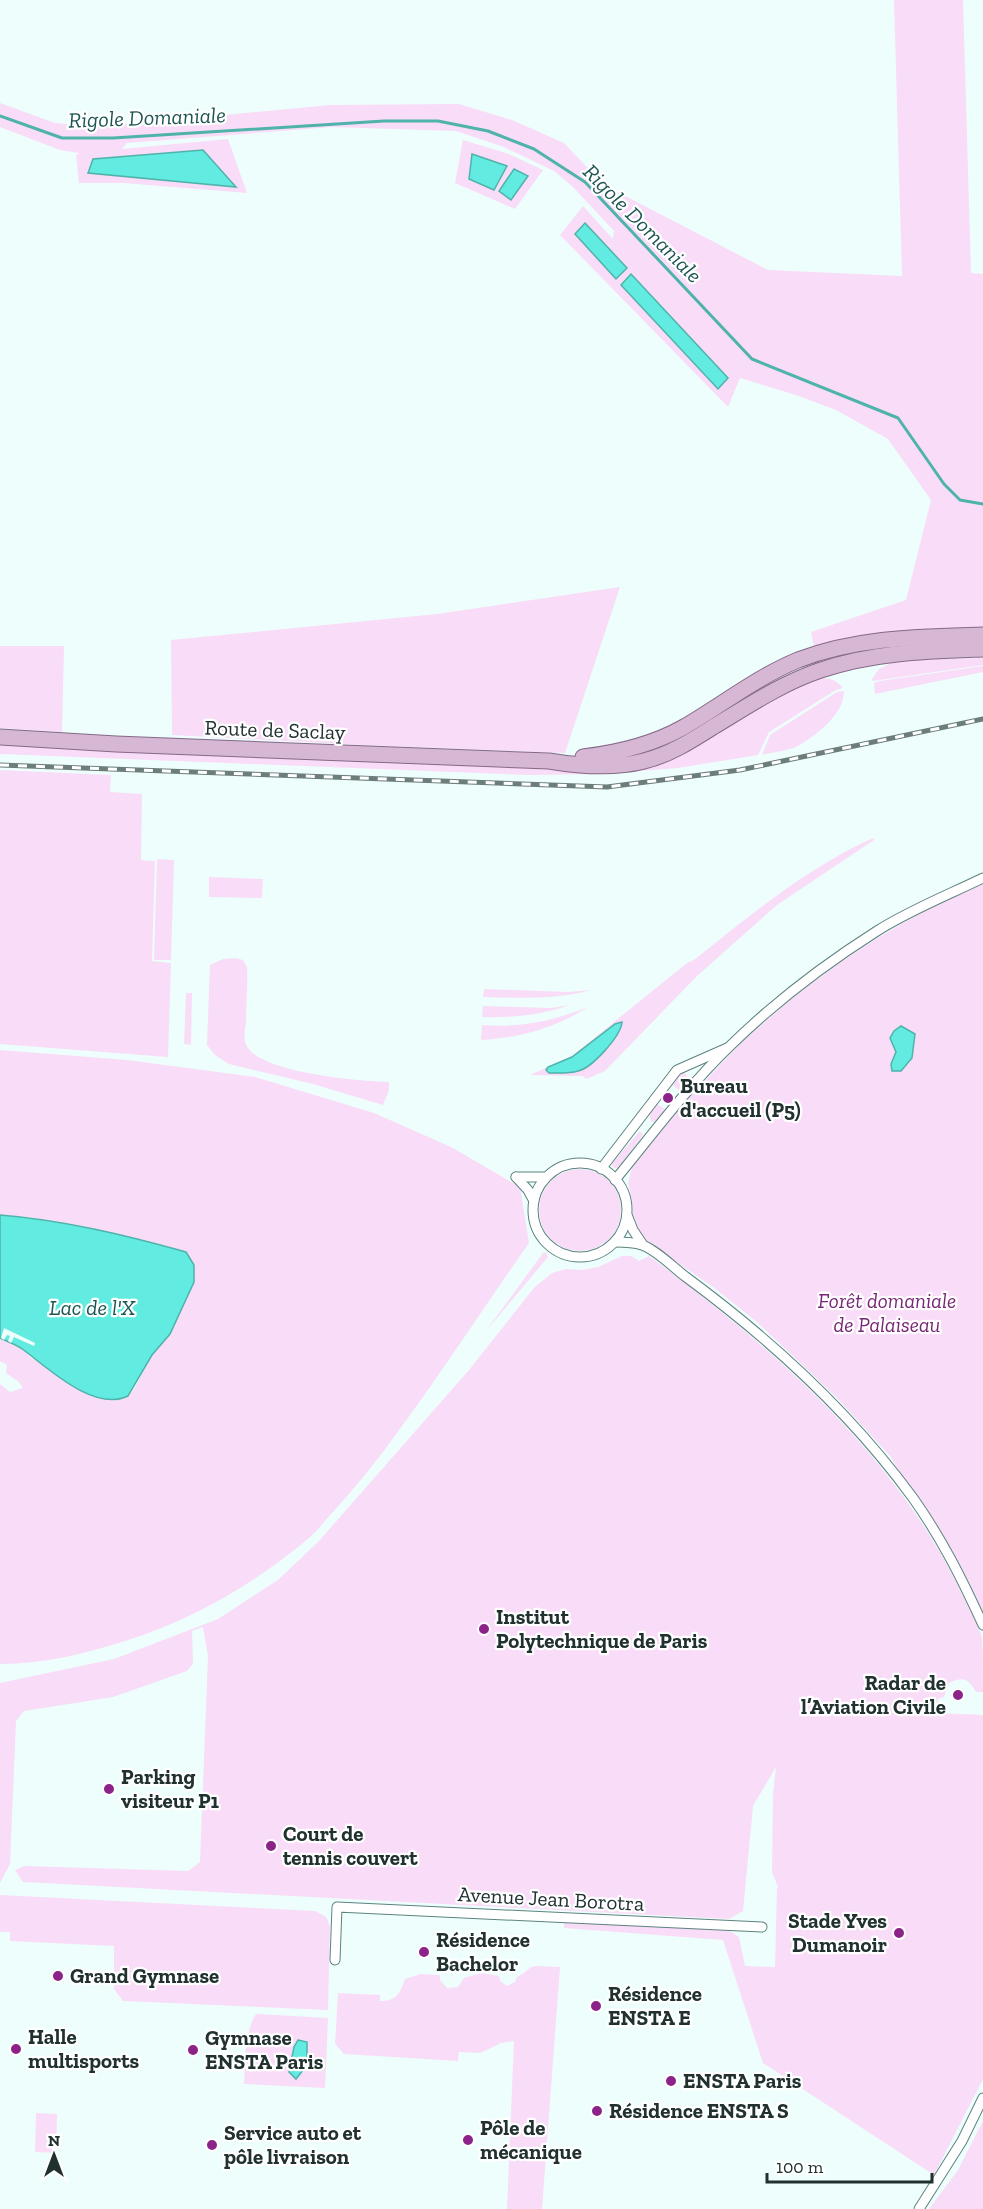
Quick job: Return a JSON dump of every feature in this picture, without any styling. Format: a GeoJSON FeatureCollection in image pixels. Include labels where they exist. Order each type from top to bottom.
{"type":"FeatureCollection","features":[{"type":"Feature","properties":{"kind":"main road","name":"Route de Saclay"},"geometry":{"type":"LineString","coordinates":[[549,761],[604,754],[671,734],[763,676],[798,660],[841,646],[890,639],[983,635]]}},
{"type":"Feature","properties":{"kind":"main road","name":"Route de Saclay"},"geometry":{"type":"LineString","coordinates":[[0,737],[116,744],[549,761],[569,764],[600,765],[644,762],[685,745],[771,691],[820,670],[866,657],[894,653],[983,649]]}},
{"type":"Feature","properties":{"kind":"street"},"geometry":{"type":"LineString","coordinates":[[615,1180],[681,1100],[729,1047],[780,1000],[845,952],[904,916],[983,878]]}},
{"type":"Feature","properties":{"kind":"street"},"geometry":{"type":"LineString","coordinates":[[601,1169],[677,1070],[729,1047]]}},
{"type":"Feature","properties":{"kind":"street"},"geometry":{"type":"LineString","coordinates":[[627,1214],[621,1233],[615,1242],[606,1250],[584,1257],[560,1253],[551,1248],[537,1231],[534,1221],[534,1201],[536,1192],[546,1177],[572,1164],[601,1169],[615,1180],[624,1196],[633,1230],[643,1245],[742,1320],[813,1384],[868,1443],[912,1497],[934,1529],[960,1573],[983,1625]]}},
{"type":"Feature","properties":{"kind":"street"},"geometry":{"type":"LineString","coordinates":[[534,1201],[516,1176],[546,1177]]}},
{"type":"Feature","properties":{"kind":"street"},"geometry":{"type":"LineString","coordinates":[[615,1242],[643,1245]]}},
{"type":"Feature","properties":{"kind":"street","name":"Avenue Jean Borotra"},"geometry":{"type":"LineString","coordinates":[[335,1960],[337,1907],[762,1927]]}},
{"type":"Feature","properties":{"kind":"street"},"geometry":{"type":"LineString","coordinates":[[919,2209],[962,2141],[983,2098]]}},
{"type":"Feature","properties":{"kind":"green space"},"geometry":{"type":"Polygon","coordinates":[[[894,0],[963,0],[971,273],[983,274],[983,628],[814,647],[811,632],[906,600],[931,500],[888,439],[836,410],[740,378],[728,407],[560,235],[583,206],[613,239],[614,231],[573,187],[554,171],[504,147],[456,131],[332,127],[127,143],[122,149],[228,139],[247,193],[124,183],[79,183],[76,155],[79,153],[60,150],[0,127],[0,103],[55,123],[97,127],[330,105],[459,104],[512,120],[564,143],[604,185],[768,270],[902,276],[894,0]]]}},
{"type":"Feature","properties":{"kind":"green space"},"geometry":{"type":"Polygon","coordinates":[[[463,140],[509,154],[543,170],[515,209],[455,183],[463,140]]]}},
{"type":"Feature","properties":{"kind":"green space"},"geometry":{"type":"Polygon","coordinates":[[[620,587],[565,753],[172,735],[171,640],[437,614],[620,587]]]}},
{"type":"Feature","properties":{"kind":"green space"},"geometry":{"type":"Polygon","coordinates":[[[0,646],[64,646],[62,732],[0,728],[0,646]]]}},
{"type":"Feature","properties":{"kind":"green space"},"geometry":{"type":"Polygon","coordinates":[[[983,658],[983,665],[873,681],[872,679],[879,669],[898,660],[983,658]]]}},
{"type":"Feature","properties":{"kind":"green space"},"geometry":{"type":"Polygon","coordinates":[[[983,666],[983,672],[875,694],[874,683],[880,681],[983,666]]]}},
{"type":"Feature","properties":{"kind":"green space"},"geometry":{"type":"Polygon","coordinates":[[[815,678],[831,679],[843,688],[836,690],[769,732],[758,755],[678,768],[602,774],[529,775],[0,754],[0,741],[638,766],[782,691],[815,678]]]}},
{"type":"Feature","properties":{"kind":"green space"},"geometry":{"type":"Polygon","coordinates":[[[844,691],[843,700],[834,716],[813,736],[794,748],[762,755],[770,735],[837,692],[844,691]]]}},
{"type":"Feature","properties":{"kind":"green space"},"geometry":{"type":"Polygon","coordinates":[[[0,770],[111,775],[110,792],[142,794],[141,860],[155,861],[152,961],[171,963],[168,1057],[0,1044],[0,770]]]}},
{"type":"Feature","properties":{"kind":"green space"},"geometry":{"type":"Polygon","coordinates":[[[873,838],[874,840],[777,905],[696,977],[605,1071],[586,1079],[583,1076],[530,1075],[572,1056],[687,963],[694,960],[780,893],[825,863],[873,838]]]}},
{"type":"Feature","properties":{"kind":"green space"},"geometry":{"type":"Polygon","coordinates":[[[157,859],[174,860],[171,960],[154,960],[157,859]]]}},
{"type":"Feature","properties":{"kind":"green space"},"geometry":{"type":"Polygon","coordinates":[[[209,877],[263,879],[262,898],[209,897],[209,877]]]}},
{"type":"Feature","properties":{"kind":"green space","name":"Forêt domaniale de Palaiseau"},"geometry":{"type":"Polygon","coordinates":[[[983,882],[983,1611],[890,1456],[835,1396],[757,1322],[713,1287],[642,1238],[633,1224],[628,1183],[632,1167],[680,1107],[743,1041],[791,999],[876,939],[917,915],[983,882]]]}},
{"type":"Feature","properties":{"kind":"green space"},"geometry":{"type":"Polygon","coordinates":[[[223,959],[243,960],[247,967],[245,1041],[252,1052],[266,1061],[286,1068],[333,1077],[389,1082],[389,1090],[383,1105],[313,1084],[229,1064],[215,1055],[207,1045],[210,965],[223,959]]]}},
{"type":"Feature","properties":{"kind":"green space"},"geometry":{"type":"Polygon","coordinates":[[[484,989],[568,992],[591,990],[551,997],[525,998],[483,997],[484,989]]]}},
{"type":"Feature","properties":{"kind":"green space"},"geometry":{"type":"Polygon","coordinates":[[[186,993],[192,993],[191,1045],[184,1044],[186,993]]]}},
{"type":"Feature","properties":{"kind":"green space"},"geometry":{"type":"Polygon","coordinates":[[[570,1005],[527,1015],[482,1017],[483,1006],[551,1008],[570,1005]]]}},
{"type":"Feature","properties":{"kind":"green space"},"geometry":{"type":"Polygon","coordinates":[[[588,1007],[563,1021],[537,1031],[481,1040],[482,1025],[536,1022],[588,1007]]]}},
{"type":"Feature","properties":{"kind":"green space"},"geometry":{"type":"Polygon","coordinates":[[[0,1050],[127,1060],[255,1077],[374,1113],[451,1147],[520,1187],[529,1243],[394,1438],[318,1529],[288,1555],[222,1599],[175,1623],[110,1646],[79,1654],[32,1662],[0,1664],[0,1384],[10,1392],[23,1388],[19,1382],[6,1373],[7,1365],[0,1361],[0,1338],[94,1396],[115,1401],[133,1391],[152,1355],[170,1334],[36,1218],[0,1215],[0,1050]]]}},
{"type":"Feature","properties":{"kind":"green space"},"geometry":{"type":"Polygon","coordinates":[[[684,1072],[689,1079],[680,1091],[671,1084],[678,1074],[684,1072]]]}},
{"type":"Feature","properties":{"kind":"green space"},"geometry":{"type":"Polygon","coordinates":[[[656,1103],[666,1110],[658,1121],[651,1122],[649,1113],[656,1103]]]}},
{"type":"Feature","properties":{"kind":"green space"},"geometry":{"type":"Polygon","coordinates":[[[640,1131],[643,1135],[618,1168],[612,1166],[613,1162],[640,1131]]]}},
{"type":"Feature","properties":{"kind":"green space"},"geometry":{"type":"Polygon","coordinates":[[[580,1169],[596,1172],[609,1181],[618,1194],[621,1210],[618,1226],[609,1239],[596,1248],[580,1251],[564,1248],[551,1239],[542,1226],[539,1210],[542,1194],[551,1181],[564,1172],[580,1169]]]}},
{"type":"Feature","properties":{"kind":"green space"},"geometry":{"type":"Polygon","coordinates":[[[546,1252],[548,1257],[486,1331],[543,1253],[546,1252]]]}},
{"type":"Feature","properties":{"kind":"green space"},"geometry":{"type":"Polygon","coordinates":[[[622,1256],[631,1256],[639,1261],[649,1256],[738,1326],[822,1402],[897,1488],[929,1535],[957,1584],[982,1638],[983,1692],[976,1692],[971,1684],[962,1679],[949,1683],[944,1697],[938,1699],[938,1713],[983,1715],[983,2079],[934,2175],[763,2063],[723,1940],[564,1928],[564,1922],[727,1929],[739,1937],[745,1966],[775,1967],[777,1887],[779,1889],[772,1872],[773,1794],[776,1767],[753,1806],[743,1911],[729,1919],[23,1882],[15,1870],[25,1866],[188,1871],[200,1862],[208,1656],[203,1627],[192,1631],[193,1664],[187,1671],[113,1697],[24,1711],[16,1721],[10,1864],[0,1883],[0,1683],[114,1659],[218,1619],[278,1580],[319,1541],[469,1370],[534,1288],[552,1273],[566,1269],[582,1270],[598,1267],[622,1256]]]}},
{"type":"Feature","properties":{"kind":"green space"},"geometry":{"type":"Polygon","coordinates":[[[0,1895],[315,1911],[326,1917],[330,1926],[328,2010],[123,2001],[114,1989],[114,1946],[10,1941],[10,1932],[0,1932],[0,1895]]]}},
{"type":"Feature","properties":{"kind":"green space"},"geometry":{"type":"Polygon","coordinates":[[[531,1967],[560,1967],[542,2209],[507,2209],[514,2041],[501,2043],[480,2053],[459,2052],[458,2061],[344,2054],[335,2044],[338,1993],[380,1995],[380,2001],[390,2000],[399,1993],[405,1979],[421,1974],[440,1975],[440,1980],[447,1988],[458,1987],[464,1978],[482,1973],[499,1976],[500,1981],[507,1986],[515,1982],[517,1977],[531,1967]]]}},
{"type":"Feature","properties":{"kind":"green space"},"geometry":{"type":"Polygon","coordinates":[[[256,2014],[328,2018],[325,2088],[244,2084],[247,2039],[256,2014]]]}},
{"type":"Feature","properties":{"kind":"green space"},"geometry":{"type":"Polygon","coordinates":[[[36,2113],[57,2114],[56,2153],[35,2152],[36,2113]]]}},
{"type":"Feature","properties":{"kind":"green space"},"geometry":{"type":"Polygon","coordinates":[[[983,2121],[983,2209],[929,2209],[958,2170],[983,2121]]]}},
{"type":"Feature","properties":{"kind":"water"},"geometry":{"type":"Polygon","coordinates":[[[203,150],[236,187],[88,173],[93,159],[203,150]]]}},
{"type":"Feature","properties":{"kind":"water"},"geometry":{"type":"Polygon","coordinates":[[[472,154],[507,166],[494,190],[469,179],[472,154]]]}},
{"type":"Feature","properties":{"kind":"water"},"geometry":{"type":"Polygon","coordinates":[[[514,169],[528,176],[511,200],[499,191],[514,169]]]}},
{"type":"Feature","properties":{"kind":"water"},"geometry":{"type":"Polygon","coordinates":[[[585,223],[627,268],[616,279],[575,234],[585,223]]]}},
{"type":"Feature","properties":{"kind":"water"},"geometry":{"type":"Polygon","coordinates":[[[631,274],[728,378],[718,389],[621,285],[631,274]]]}},
{"type":"Feature","properties":{"kind":"water"},"geometry":{"type":"Polygon","coordinates":[[[622,1022],[611,1043],[584,1069],[564,1073],[549,1073],[546,1070],[572,1057],[615,1024],[622,1022]]]}},
{"type":"Feature","properties":{"kind":"water"},"geometry":{"type":"Polygon","coordinates":[[[901,1026],[915,1034],[912,1058],[901,1071],[892,1071],[891,1064],[896,1052],[890,1038],[901,1026]]]}},
{"type":"Feature","properties":{"kind":"water","name":"Lac de l'X"},"geometry":{"type":"Polygon","coordinates":[[[0,1215],[47,1220],[94,1229],[186,1252],[194,1265],[194,1282],[170,1334],[152,1355],[128,1396],[115,1399],[88,1394],[60,1378],[16,1345],[0,1338],[0,1215]]]}},
{"type":"Feature","properties":{"kind":"water"},"geometry":{"type":"Polygon","coordinates":[[[298,2040],[307,2042],[307,2065],[296,2079],[289,2072],[294,2047],[298,2040]]]}},
{"type":"Feature","properties":{"kind":"pier"},"geometry":{"type":"Polygon","coordinates":[[[4,1328],[35,1343],[34,1346],[14,1337],[11,1343],[8,1341],[10,1336],[7,1335],[4,1340],[1,1338],[4,1328]]]}},
{"type":"Feature","properties":{"kind":"waterway","name":"Rigole Domaniale"},"geometry":{"type":"LineString","coordinates":[[0,116],[62,138],[113,138],[384,121],[438,121],[488,131],[534,149],[585,182],[752,359],[898,418],[944,484],[960,500],[983,504]]}},
{"type":"Feature","properties":{"kind":"railway"},"geometry":{"type":"LineString","coordinates":[[0,765],[607,787],[740,770],[983,719]]}},
{"type":"Feature","properties":{"kind":"place","name":"Bureau d'accueil (P5)"},"geometry":{"type":"Point","coordinates":[668,1098]}},
{"type":"Feature","properties":{"kind":"place","name":"Institut Polytechnique de Paris"},"geometry":{"type":"Point","coordinates":[484,1629]}},
{"type":"Feature","properties":{"kind":"place","name":"Radar de l’Aviation Civile"},"geometry":{"type":"Point","coordinates":[958,1695]}},
{"type":"Feature","properties":{"kind":"place","name":"Parking visiteur P1"},"geometry":{"type":"Point","coordinates":[109,1789]}},
{"type":"Feature","properties":{"kind":"place","name":"Court de tennis couvert"},"geometry":{"type":"Point","coordinates":[271,1846]}},
{"type":"Feature","properties":{"kind":"place","name":"Stade Yves Dumanoir"},"geometry":{"type":"Point","coordinates":[899,1933]}},
{"type":"Feature","properties":{"kind":"place","name":"Résidence Bachelor"},"geometry":{"type":"Point","coordinates":[424,1952]}},
{"type":"Feature","properties":{"kind":"place","name":"Grand Gymnase"},"geometry":{"type":"Point","coordinates":[58,1976]}},
{"type":"Feature","properties":{"kind":"place","name":"Résidence ENSTA E"},"geometry":{"type":"Point","coordinates":[596,2006]}},
{"type":"Feature","properties":{"kind":"place","name":"Halle multisports"},"geometry":{"type":"Point","coordinates":[16,2049]}},
{"type":"Feature","properties":{"kind":"place","name":"Gymnase ENSTA Paris"},"geometry":{"type":"Point","coordinates":[193,2050]}},
{"type":"Feature","properties":{"kind":"place","name":"ENSTA Paris"},"geometry":{"type":"Point","coordinates":[671,2081]}},
{"type":"Feature","properties":{"kind":"place","name":"Résidence ENSTA S"},"geometry":{"type":"Point","coordinates":[597,2111]}},
{"type":"Feature","properties":{"kind":"place","name":"Pôle de mécanique"},"geometry":{"type":"Point","coordinates":[468,2140]}},
{"type":"Feature","properties":{"kind":"place","name":"Service auto et pôle livraison"},"geometry":{"type":"Point","coordinates":[212,2145]}}]}
